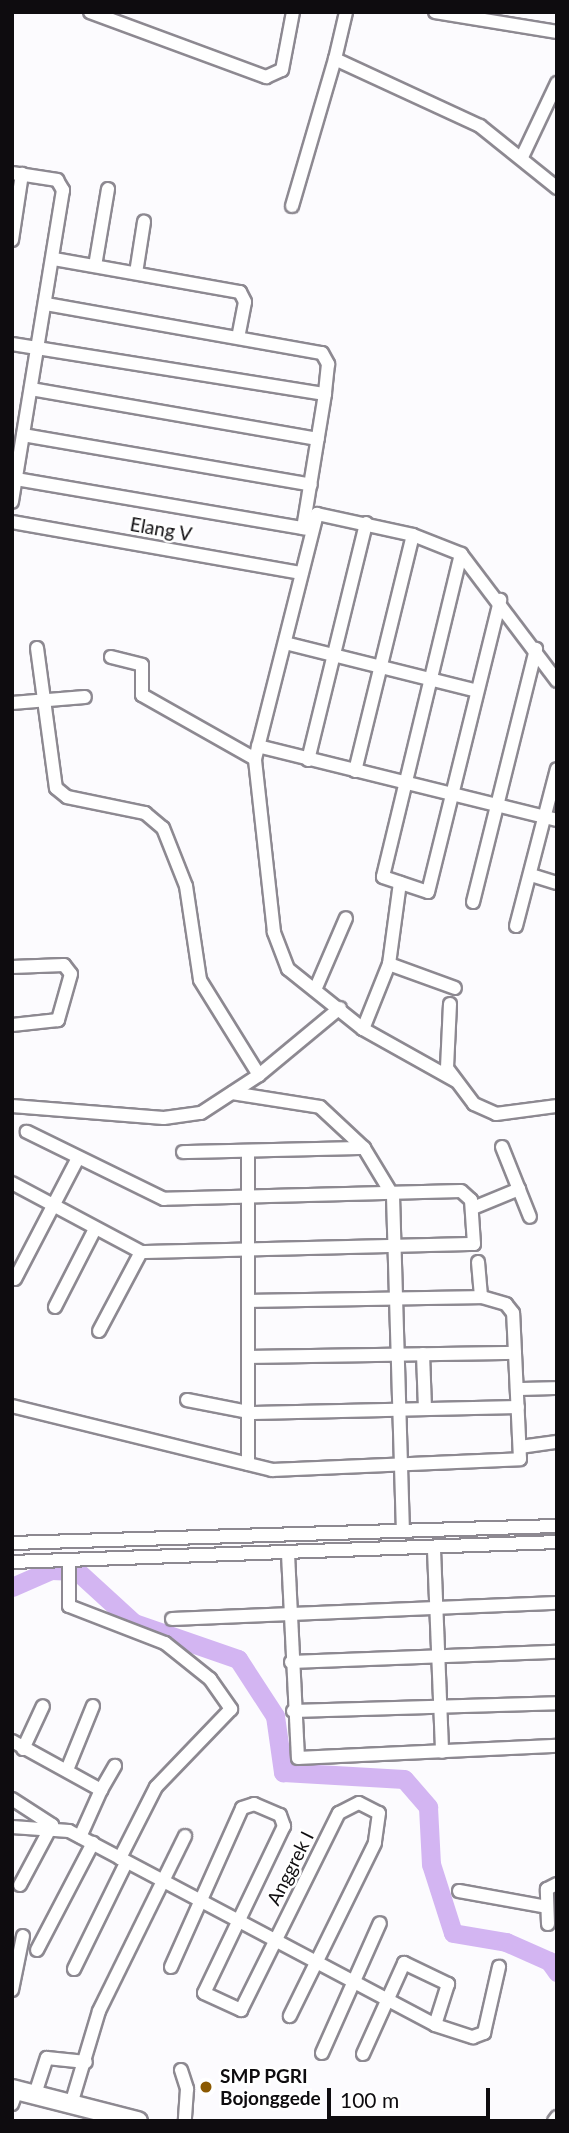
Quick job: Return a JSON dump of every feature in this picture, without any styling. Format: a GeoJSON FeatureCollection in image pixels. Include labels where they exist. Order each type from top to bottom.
{"type":"FeatureCollection","features":[{"type":"Feature","properties":{"kind":"street"},"geometry":{"type":"LineString","coordinates":[[90,12],[266,77],[282,70],[293,12]]}},
{"type":"Feature","properties":{"kind":"street"},"geometry":{"type":"LineString","coordinates":[[292,206],[346,12]]}},
{"type":"Feature","properties":{"kind":"street"},"geometry":{"type":"LineString","coordinates":[[435,12],[557,32]]}},
{"type":"Feature","properties":{"kind":"street"},"geometry":{"type":"LineString","coordinates":[[335,59],[431,98],[522,157],[557,188]]}},
{"type":"Feature","properties":{"kind":"street"},"geometry":{"type":"LineString","coordinates":[[522,157],[557,83]]}},
{"type":"Feature","properties":{"kind":"street"},"geometry":{"type":"LineString","coordinates":[[12,240],[17,173],[63,187],[54,258],[12,502]]}},
{"type":"Feature","properties":{"kind":"street"},"geometry":{"type":"LineString","coordinates":[[95,266],[108,189]]}},
{"type":"Feature","properties":{"kind":"street"},"geometry":{"type":"LineString","coordinates":[[136,273],[144,222]]}},
{"type":"Feature","properties":{"kind":"street"},"geometry":{"type":"LineString","coordinates":[[54,258],[244,294],[238,337]]}},
{"type":"Feature","properties":{"kind":"street"},"geometry":{"type":"LineString","coordinates":[[46,304],[322,353],[328,364],[302,573],[256,753],[274,932],[288,968],[363,1028],[456,1082]]}},
{"type":"Feature","properties":{"kind":"street"},"geometry":{"type":"LineString","coordinates":[[12,344],[325,394]]}},
{"type":"Feature","properties":{"kind":"street"},"geometry":{"type":"LineString","coordinates":[[31,389],[318,439]]}},
{"type":"Feature","properties":{"kind":"street"},"geometry":{"type":"LineString","coordinates":[[23,435],[311,485]]}},
{"type":"Feature","properties":{"kind":"street"},"geometry":{"type":"LineString","coordinates":[[16,479],[308,529]]}},
{"type":"Feature","properties":{"kind":"street"},"geometry":{"type":"LineString","coordinates":[[308,529],[319,512],[414,535],[461,554],[500,600],[557,681]]}},
{"type":"Feature","properties":{"kind":"street","name":"Elang V"},"geometry":{"type":"LineString","coordinates":[[12,522],[302,573]]}},
{"type":"Feature","properties":{"kind":"street"},"geometry":{"type":"LineString","coordinates":[[308,760],[366,523]]}},
{"type":"Feature","properties":{"kind":"street"},"geometry":{"type":"LineString","coordinates":[[355,771],[414,535]]}},
{"type":"Feature","properties":{"kind":"street"},"geometry":{"type":"LineString","coordinates":[[461,554],[382,872],[400,883],[428,892],[500,600]]}},
{"type":"Feature","properties":{"kind":"street"},"geometry":{"type":"LineString","coordinates":[[285,643],[477,691]]}},
{"type":"Feature","properties":{"kind":"street"},"geometry":{"type":"LineString","coordinates":[[37,649],[46,702],[54,782],[61,793],[145,813],[172,842],[186,886],[200,980],[259,1075]]}},
{"type":"Feature","properties":{"kind":"street"},"geometry":{"type":"LineString","coordinates":[[473,902],[536,649]]}},
{"type":"Feature","properties":{"kind":"street"},"geometry":{"type":"LineString","coordinates":[[111,657],[142,665],[142,695],[256,753],[308,760],[552,818]]}},
{"type":"Feature","properties":{"kind":"street"},"geometry":{"type":"LineString","coordinates":[[12,704],[85,697]]}},
{"type":"Feature","properties":{"kind":"street"},"geometry":{"type":"LineString","coordinates":[[516,926],[552,818],[557,769]]}},
{"type":"Feature","properties":{"kind":"street"},"geometry":{"type":"LineString","coordinates":[[531,875],[557,883]]}},
{"type":"Feature","properties":{"kind":"street"},"geometry":{"type":"LineString","coordinates":[[363,1028],[389,964],[400,883]]}},
{"type":"Feature","properties":{"kind":"street"},"geometry":{"type":"LineString","coordinates":[[316,990],[346,918]]}},
{"type":"Feature","properties":{"kind":"street"},"geometry":{"type":"LineString","coordinates":[[389,964],[455,988]]}},
{"type":"Feature","properties":{"kind":"street"},"geometry":{"type":"LineString","coordinates":[[12,967],[64,965],[71,974],[58,1020],[12,1025]]}},
{"type":"Feature","properties":{"kind":"street"},"geometry":{"type":"LineString","coordinates":[[450,1004],[447,1068],[474,1104],[496,1114],[557,1106]]}},
{"type":"Feature","properties":{"kind":"street"},"geometry":{"type":"LineString","coordinates":[[12,1106],[164,1118],[201,1113],[259,1075],[340,1007]]}},
{"type":"Feature","properties":{"kind":"street"},"geometry":{"type":"LineString","coordinates":[[232,1093],[310,1103],[364,1148],[393,1196],[397,1246],[403,1530]]}},
{"type":"Feature","properties":{"kind":"street"},"geometry":{"type":"LineString","coordinates":[[12,1183],[141,1252],[250,1252],[474,1244],[473,1208],[461,1191],[393,1196],[155,1197],[27,1132]]}},
{"type":"Feature","properties":{"kind":"street"},"geometry":{"type":"LineString","coordinates":[[502,1147],[530,1217]]}},
{"type":"Feature","properties":{"kind":"street"},"geometry":{"type":"LineString","coordinates":[[183,1152],[364,1148]]}},
{"type":"Feature","properties":{"kind":"street"},"geometry":{"type":"LineString","coordinates":[[248,1151],[253,1413],[248,1464]]}},
{"type":"Feature","properties":{"kind":"street"},"geometry":{"type":"LineString","coordinates":[[15,1279],[78,1158]]}},
{"type":"Feature","properties":{"kind":"street"},"geometry":{"type":"LineString","coordinates":[[473,1208],[519,1189]]}},
{"type":"Feature","properties":{"kind":"street"},"geometry":{"type":"LineString","coordinates":[[55,1307],[95,1229]]}},
{"type":"Feature","properties":{"kind":"street"},"geometry":{"type":"LineString","coordinates":[[99,1331],[141,1252]]}},
{"type":"Feature","properties":{"kind":"street"},"geometry":{"type":"LineString","coordinates":[[478,1262],[481,1297]]}},
{"type":"Feature","properties":{"kind":"street"},"geometry":{"type":"LineString","coordinates":[[12,1406],[284,1471],[402,1465],[511,1464],[520,1459],[512,1309],[481,1297],[251,1301]]}},
{"type":"Feature","properties":{"kind":"street"},"geometry":{"type":"LineString","coordinates":[[252,1357],[515,1353]]}},
{"type":"Feature","properties":{"kind":"street"},"geometry":{"type":"LineString","coordinates":[[423,1354],[425,1409]]}},
{"type":"Feature","properties":{"kind":"street"},"geometry":{"type":"LineString","coordinates":[[517,1389],[557,1388]]}},
{"type":"Feature","properties":{"kind":"street"},"geometry":{"type":"LineString","coordinates":[[187,1400],[253,1413],[518,1407]]}},
{"type":"Feature","properties":{"kind":"street"},"geometry":{"type":"LineString","coordinates":[[520,1447],[557,1442]]}},
{"type":"Feature","properties":{"kind":"street"},"geometry":{"type":"LineString","coordinates":[[12,1543],[557,1526]]}},
{"type":"Feature","properties":{"kind":"street"},"geometry":{"type":"LineString","coordinates":[[326,1533],[328,1552]]}},
{"type":"Feature","properties":{"kind":"street"},"geometry":{"type":"LineString","coordinates":[[215,1537],[216,1557]]}},
{"type":"Feature","properties":{"kind":"street"},"geometry":{"type":"LineString","coordinates":[[74,1969],[156,1787],[231,1709],[210,1679],[165,1643],[69,1606],[71,1566],[79,1541]]}},
{"type":"Feature","properties":{"kind":"street"},"geometry":{"type":"LineString","coordinates":[[12,1562],[71,1566],[557,1542]]}},
{"type":"Feature","properties":{"kind":"street"},"geometry":{"type":"LineString","coordinates":[[434,1550],[439,1604],[442,1752]]}},
{"type":"Feature","properties":{"kind":"street"},"geometry":{"type":"LineString","coordinates":[[288,1554],[293,1711],[298,1758],[557,1746]]}},
{"type":"Feature","properties":{"kind":"street"},"geometry":{"type":"LineString","coordinates":[[172,1619],[439,1604],[557,1603]]}},
{"type":"Feature","properties":{"kind":"street"},"geometry":{"type":"LineString","coordinates":[[291,1661],[557,1652]]}},
{"type":"Feature","properties":{"kind":"street"},"geometry":{"type":"LineString","coordinates":[[293,1711],[557,1703]]}},
{"type":"Feature","properties":{"kind":"street"},"geometry":{"type":"LineString","coordinates":[[43,1706],[17,1745],[102,1790]]}},
{"type":"Feature","properties":{"kind":"street"},"geometry":{"type":"LineString","coordinates":[[67,1770],[93,1706]]}},
{"type":"Feature","properties":{"kind":"street"},"geometry":{"type":"LineString","coordinates":[[80,1837],[115,1766]]}},
{"type":"Feature","properties":{"kind":"street"},"geometry":{"type":"LineString","coordinates":[[12,1800],[51,1825],[93,1843],[202,1904],[435,2025],[481,2037],[499,1967]]}},
{"type":"Feature","properties":{"kind":"street","name":"Anggrek I"},"geometry":{"type":"LineString","coordinates":[[241,1922],[204,1993],[223,2007],[241,2010],[339,1813],[359,1803],[380,1813],[382,1822],[317,1963]]}},
{"type":"Feature","properties":{"kind":"street"},"geometry":{"type":"LineString","coordinates":[[170,1967],[202,1904],[242,1808],[261,1807],[280,1815],[284,1826],[241,1922]]}},
{"type":"Feature","properties":{"kind":"street"},"geometry":{"type":"LineString","coordinates":[[12,1827],[51,1825]]}},
{"type":"Feature","properties":{"kind":"street"},"geometry":{"type":"LineString","coordinates":[[20,1885],[51,1825]]}},
{"type":"Feature","properties":{"kind":"street"},"geometry":{"type":"LineString","coordinates":[[72,2101],[86,2062],[99,2011],[185,1836]]}},
{"type":"Feature","properties":{"kind":"street"},"geometry":{"type":"LineString","coordinates":[[37,1950],[93,1843]]}},
{"type":"Feature","properties":{"kind":"street"},"geometry":{"type":"LineString","coordinates":[[548,1924],[547,1889],[557,1884]]}},
{"type":"Feature","properties":{"kind":"street"},"geometry":{"type":"LineString","coordinates":[[458,1891],[547,1907]]}},
{"type":"Feature","properties":{"kind":"street"},"geometry":{"type":"LineString","coordinates":[[322,2053],[380,1923]]}},
{"type":"Feature","properties":{"kind":"street"},"geometry":{"type":"LineString","coordinates":[[12,1990],[23,1936]]}},
{"type":"Feature","properties":{"kind":"street"},"geometry":{"type":"LineString","coordinates":[[290,2016],[317,1963]]}},
{"type":"Feature","properties":{"kind":"street"},"geometry":{"type":"LineString","coordinates":[[363,2054],[404,1963],[449,1979],[435,2025]]}},
{"type":"Feature","properties":{"kind":"street"},"geometry":{"type":"LineString","coordinates":[[19,2094],[47,2058],[86,2062]]}},
{"type":"Feature","properties":{"kind":"street"},"geometry":{"type":"LineString","coordinates":[[181,2070],[187,2090],[185,2121]]}},
{"type":"Feature","properties":{"kind":"street"},"geometry":{"type":"LineString","coordinates":[[19,2094],[72,2101],[138,2121]]}},
{"type":"Feature","properties":{"kind":"street"},"geometry":{"type":"LineString","coordinates":[[554,2121],[557,2117]]}},
{"type":"Feature","properties":{"kind":"waterway"},"geometry":{"type":"LineString","coordinates":[[12,1587],[51,1570],[77,1571],[134,1623],[238,1659],[275,1716],[283,1772],[404,1779],[428,1807],[431,1864],[453,1933],[506,1942],[549,1961],[557,1972]]}},
{"type":"Feature","properties":{"kind":"place","name":"SMP PGRI Bojonggede"},"geometry":{"type":"Point","coordinates":[206,2087]}}]}
